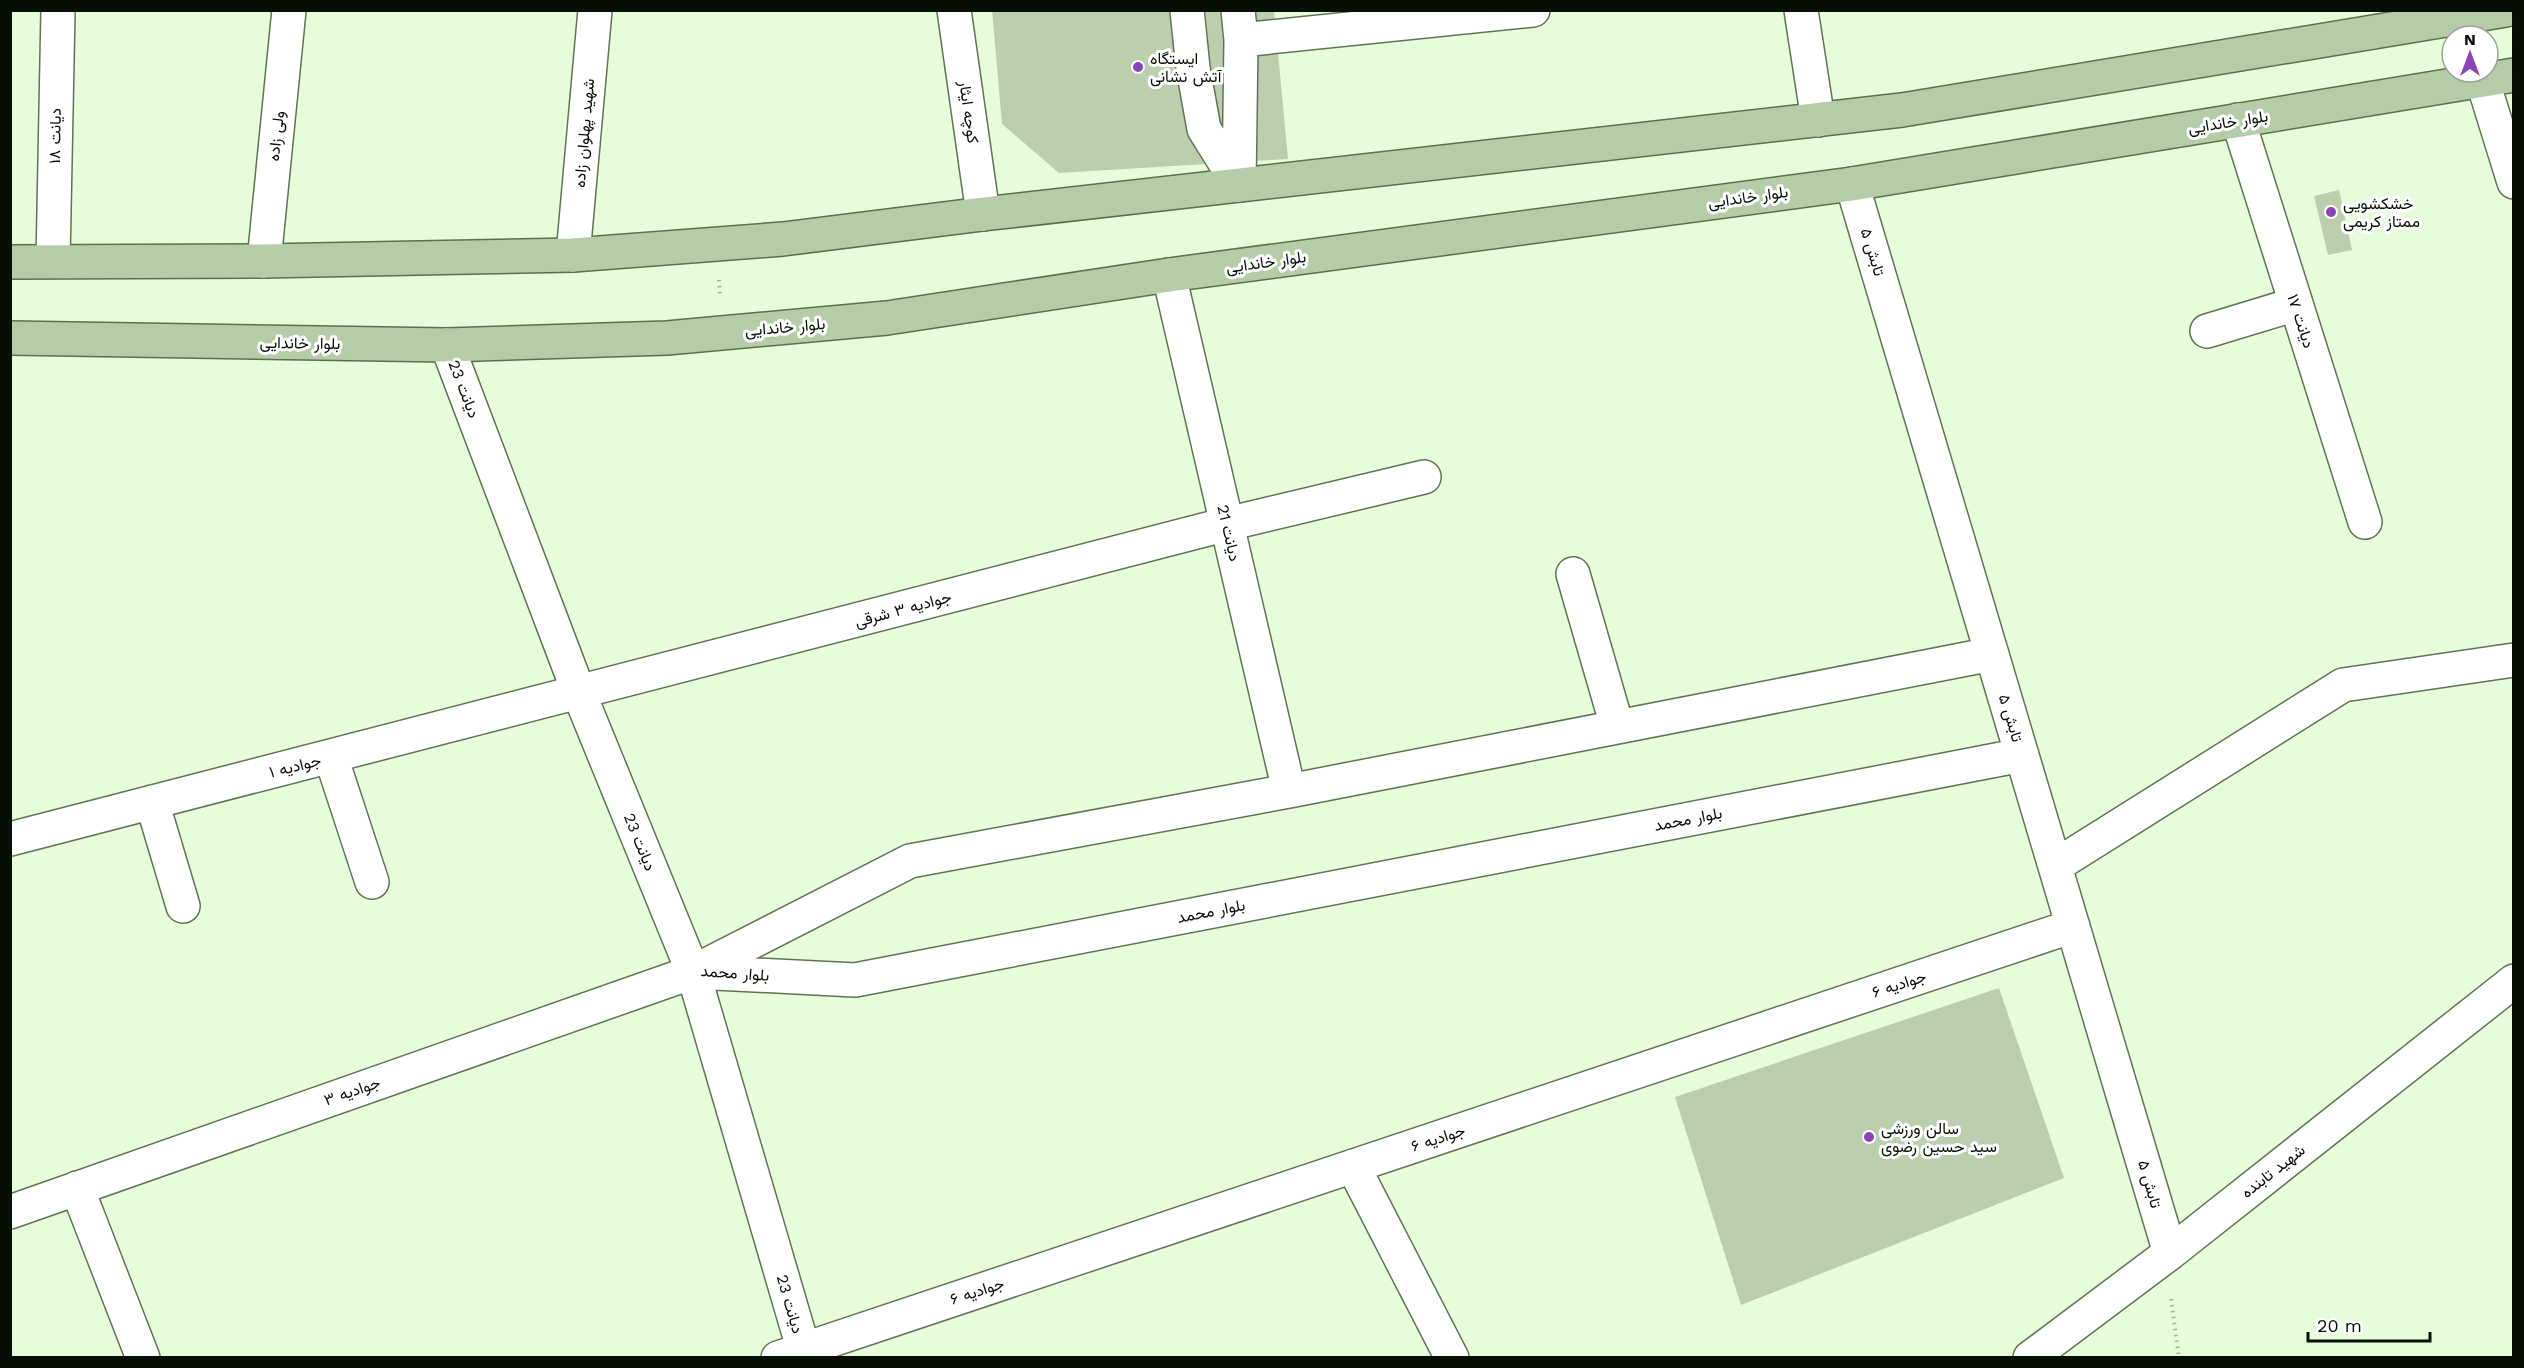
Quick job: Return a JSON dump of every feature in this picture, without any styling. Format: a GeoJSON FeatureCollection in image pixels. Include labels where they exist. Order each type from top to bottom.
{"type":"FeatureCollection","features":[{"type":"Feature","properties":{"kind":"main road"},"geometry":{"type":"LineString","coordinates":[[10,262],[264,261],[573,255],[783,239],[983,214],[1902,110],[2455,15],[2506,10]]}},
{"type":"Feature","properties":{"kind":"main road","name":"بلوار خاندایی"},"geometry":{"type":"LineString","coordinates":[[10,339],[447,345],[667,338],[887,318],[1169,275],[1852,184],[2456,84]]}},
{"type":"Feature","properties":{"kind":"street","name":"دیانت ۱۸"},"geometry":{"type":"LineString","coordinates":[[53,261],[58,10]]}},
{"type":"Feature","properties":{"kind":"street","name":"ولی زاده"},"geometry":{"type":"LineString","coordinates":[[264,261],[289,10]]}},
{"type":"Feature","properties":{"kind":"street","name":"شهید پهلوان زاده"},"geometry":{"type":"LineString","coordinates":[[573,255],[595,10]]}},
{"type":"Feature","properties":{"kind":"street","name":"کوچه ایثار"},"geometry":{"type":"LineString","coordinates":[[954,10],[983,214]]}},
{"type":"Feature","properties":{"kind":"street"},"geometry":{"type":"LineString","coordinates":[[1187,10],[1193,68],[1204,129],[1239,185]]}},
{"type":"Feature","properties":{"kind":"street"},"geometry":{"type":"LineString","coordinates":[[1239,185],[1240,26],[1533,10]]}},
{"type":"Feature","properties":{"kind":"street"},"geometry":{"type":"LineString","coordinates":[[1801,10],[1818,120]]}},
{"type":"Feature","properties":{"kind":"street"},"geometry":{"type":"LineString","coordinates":[[2499,84],[2514,182]]}},
{"type":"Feature","properties":{"kind":"street","name":"دیانت ۱۷"},"geometry":{"type":"LineString","coordinates":[[2238,120],[2365,522]]}},
{"type":"Feature","properties":{"kind":"street","name":"تابش ۵"},"geometry":{"type":"LineString","coordinates":[[1852,184],[2170,1253]]}},
{"type":"Feature","properties":{"kind":"street","name":"دیانت 21"},"geometry":{"type":"LineString","coordinates":[[1169,275],[1289,791]]}},
{"type":"Feature","properties":{"kind":"street"},"geometry":{"type":"LineString","coordinates":[[2207,331],[2296,304]]}},
{"type":"Feature","properties":{"kind":"street","name":"دیانت 23"},"geometry":{"type":"LineString","coordinates":[[447,345],[579,693],[693,972],[796,1354]]}},
{"type":"Feature","properties":{"kind":"street","name":"جوادیه ۳ شرقی"},"geometry":{"type":"LineString","coordinates":[[579,693],[1227,524],[1424,477]]}},
{"type":"Feature","properties":{"kind":"street"},"geometry":{"type":"LineString","coordinates":[[1573,574],[1617,726]]}},
{"type":"Feature","properties":{"kind":"street","name":"بلوار محمد"},"geometry":{"type":"LineString","coordinates":[[693,972],[910,861],[1289,791],[1992,654]]}},
{"type":"Feature","properties":{"kind":"street"},"geometry":{"type":"LineString","coordinates":[[2055,866],[2343,685],[2514,660]]}},
{"type":"Feature","properties":{"kind":"street","name":"جوادیه ۱"},"geometry":{"type":"LineString","coordinates":[[10,839],[579,693]]}},
{"type":"Feature","properties":{"kind":"street","name":"بلوار محمد"},"geometry":{"type":"LineString","coordinates":[[693,972],[855,980],[2022,755]]}},
{"type":"Feature","properties":{"kind":"street"},"geometry":{"type":"LineString","coordinates":[[331,757],[372,882]]}},
{"type":"Feature","properties":{"kind":"street"},"geometry":{"type":"LineString","coordinates":[[152,802],[183,906]]}},
{"type":"Feature","properties":{"kind":"street","name":"جوادیه ۶"},"geometry":{"type":"LineString","coordinates":[[796,1354],[2073,926]]}},
{"type":"Feature","properties":{"kind":"street","name":"جوادیه ۳"},"geometry":{"type":"LineString","coordinates":[[10,1212],[693,972]]}},
{"type":"Feature","properties":{"kind":"street","name":"شهید تابنده"},"geometry":{"type":"LineString","coordinates":[[2030,1358],[2170,1253],[2514,981]]}},
{"type":"Feature","properties":{"kind":"street"},"geometry":{"type":"LineString","coordinates":[[1353,1166],[1452,1358]]}},
{"type":"Feature","properties":{"kind":"street"},"geometry":{"type":"LineString","coordinates":[[77,1188],[143,1358]]}},
{"type":"Feature","properties":{"kind":"path"},"geometry":{"type":"LineString","coordinates":[[715,244],[724,333]]}},
{"type":"Feature","properties":{"kind":"path"},"geometry":{"type":"LineString","coordinates":[[2170,1253],[2171,1311],[2179,1358]]}},
{"type":"Feature","properties":{"kind":"building","name":"ایستگاه آتش نشانی"},"geometry":{"type":"Polygon","coordinates":[[[992,10],[1274,10],[1288,159],[1059,173],[1002,124],[992,10]]]}},
{"type":"Feature","properties":{"kind":"building","name":"خشکشویی ممتاز کریمی"},"geometry":{"type":"Polygon","coordinates":[[[2339,190],[2352,250],[2328,255],[2314,196],[2339,190]]]}},
{"type":"Feature","properties":{"kind":"building","name":"سالن ورزشی سید حسین رضوی"},"geometry":{"type":"Polygon","coordinates":[[[1999,988],[2064,1178],[1741,1305],[1675,1097],[1999,988]]]}},
{"type":"Feature","properties":{"kind":"place","name":"ایستگاه آتش نشانی"},"geometry":{"type":"Point","coordinates":[1138,67]}},
{"type":"Feature","properties":{"kind":"place","name":"خشکشویی ممتاز کریمی"},"geometry":{"type":"Point","coordinates":[2331,212]}},
{"type":"Feature","properties":{"kind":"place","name":"سالن ورزشی سید حسین رضوی"},"geometry":{"type":"Point","coordinates":[1869,1137]}}]}
